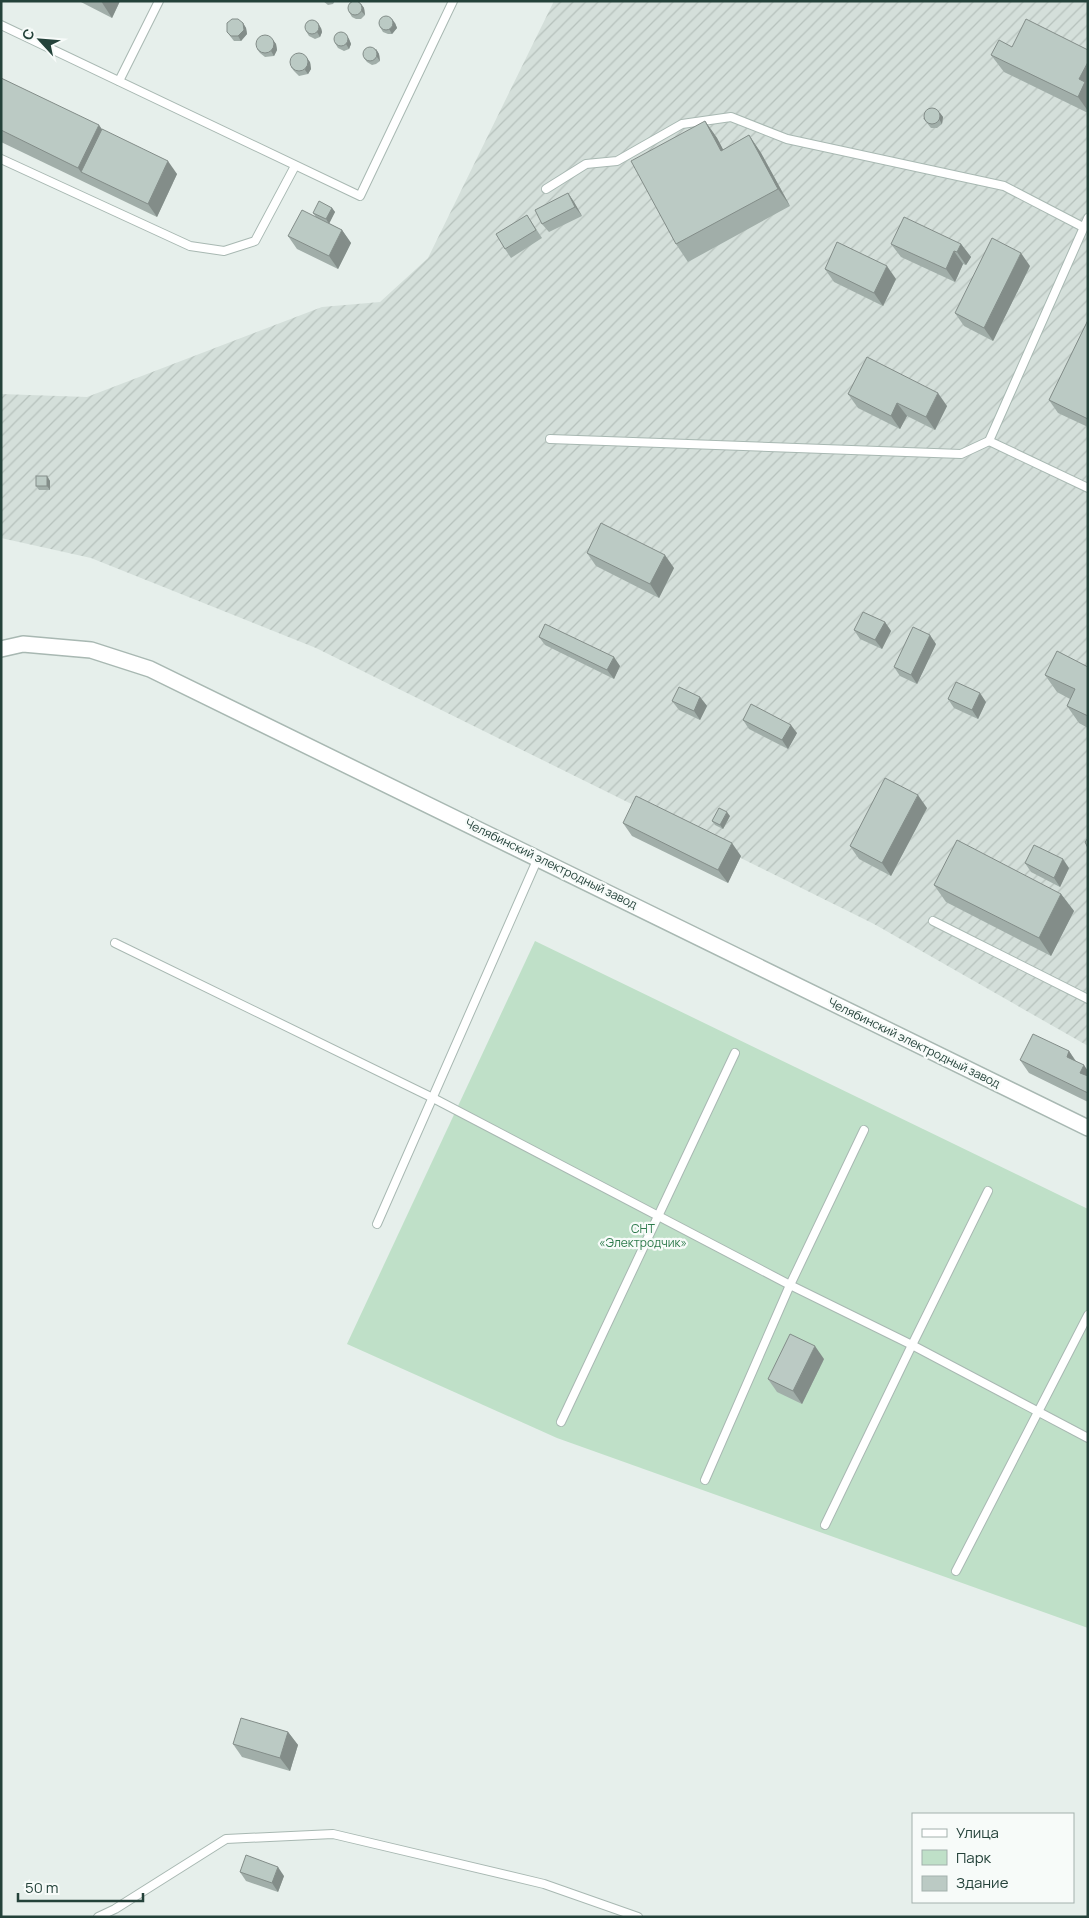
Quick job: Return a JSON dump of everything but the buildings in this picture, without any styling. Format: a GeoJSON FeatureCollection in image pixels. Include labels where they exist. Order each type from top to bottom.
{"type":"FeatureCollection","features":[{"type":"Feature","properties":{"kind":"street","name":"Челябинский электродный завод"},"geometry":{"type":"LineString","coordinates":[[1,649],[23,644],[91,650],[150,669],[1088,1128]]}},
{"type":"Feature","properties":{"kind":"lane"},"geometry":{"type":"LineString","coordinates":[[119,81],[159,1]]}},
{"type":"Feature","properties":{"kind":"lane"},"geometry":{"type":"LineString","coordinates":[[1,25],[360,196],[453,1]]}},
{"type":"Feature","properties":{"kind":"lane"},"geometry":{"type":"LineString","coordinates":[[546,188],[586,164],[617,161],[682,124],[731,117],[787,139],[1004,186],[1083,227]]}},
{"type":"Feature","properties":{"kind":"lane"},"geometry":{"type":"LineString","coordinates":[[1,159],[190,246],[224,251],[255,241],[295,166]]}},
{"type":"Feature","properties":{"kind":"lane"},"geometry":{"type":"LineString","coordinates":[[550,439],[961,454],[989,441],[1088,218]]}},
{"type":"Feature","properties":{"kind":"lane"},"geometry":{"type":"LineString","coordinates":[[989,441],[1088,488]]}},
{"type":"Feature","properties":{"kind":"lane"},"geometry":{"type":"LineString","coordinates":[[377,1224],[538,858]]}},
{"type":"Feature","properties":{"kind":"lane"},"geometry":{"type":"LineString","coordinates":[[933,922],[1088,999]]}},
{"type":"Feature","properties":{"kind":"lane"},"geometry":{"type":"LineString","coordinates":[[115,943],[433,1098],[1088,1438]]}},
{"type":"Feature","properties":{"kind":"lane"},"geometry":{"type":"LineString","coordinates":[[560,1422],[735,1052]]}},
{"type":"Feature","properties":{"kind":"lane"},"geometry":{"type":"LineString","coordinates":[[705,1480],[790,1285],[864,1130]]}},
{"type":"Feature","properties":{"kind":"lane"},"geometry":{"type":"LineString","coordinates":[[825,1525],[988,1191]]}},
{"type":"Feature","properties":{"kind":"lane"},"geometry":{"type":"LineString","coordinates":[[956,1571],[1088,1315]]}},
{"type":"Feature","properties":{"kind":"lane"},"geometry":{"type":"LineString","coordinates":[[98,1917],[115,1909],[226,1839],[333,1834],[544,1884],[638,1917]]}},
{"type":"Feature","properties":{"kind":"shaded area"},"geometry":{"type":"Polygon","coordinates":[[[554,1],[1088,1],[1088,1046],[874,924],[316,648],[91,558],[1,538],[1,394],[87,397],[322,307],[380,302],[428,258],[554,1]]]}},
{"type":"Feature","properties":{"kind":"green space","name":"СНТ «Электродчик»"},"geometry":{"type":"Polygon","coordinates":[[[535,941],[1088,1209],[1088,1628],[557,1438],[347,1344],[535,941]]]}}]}
